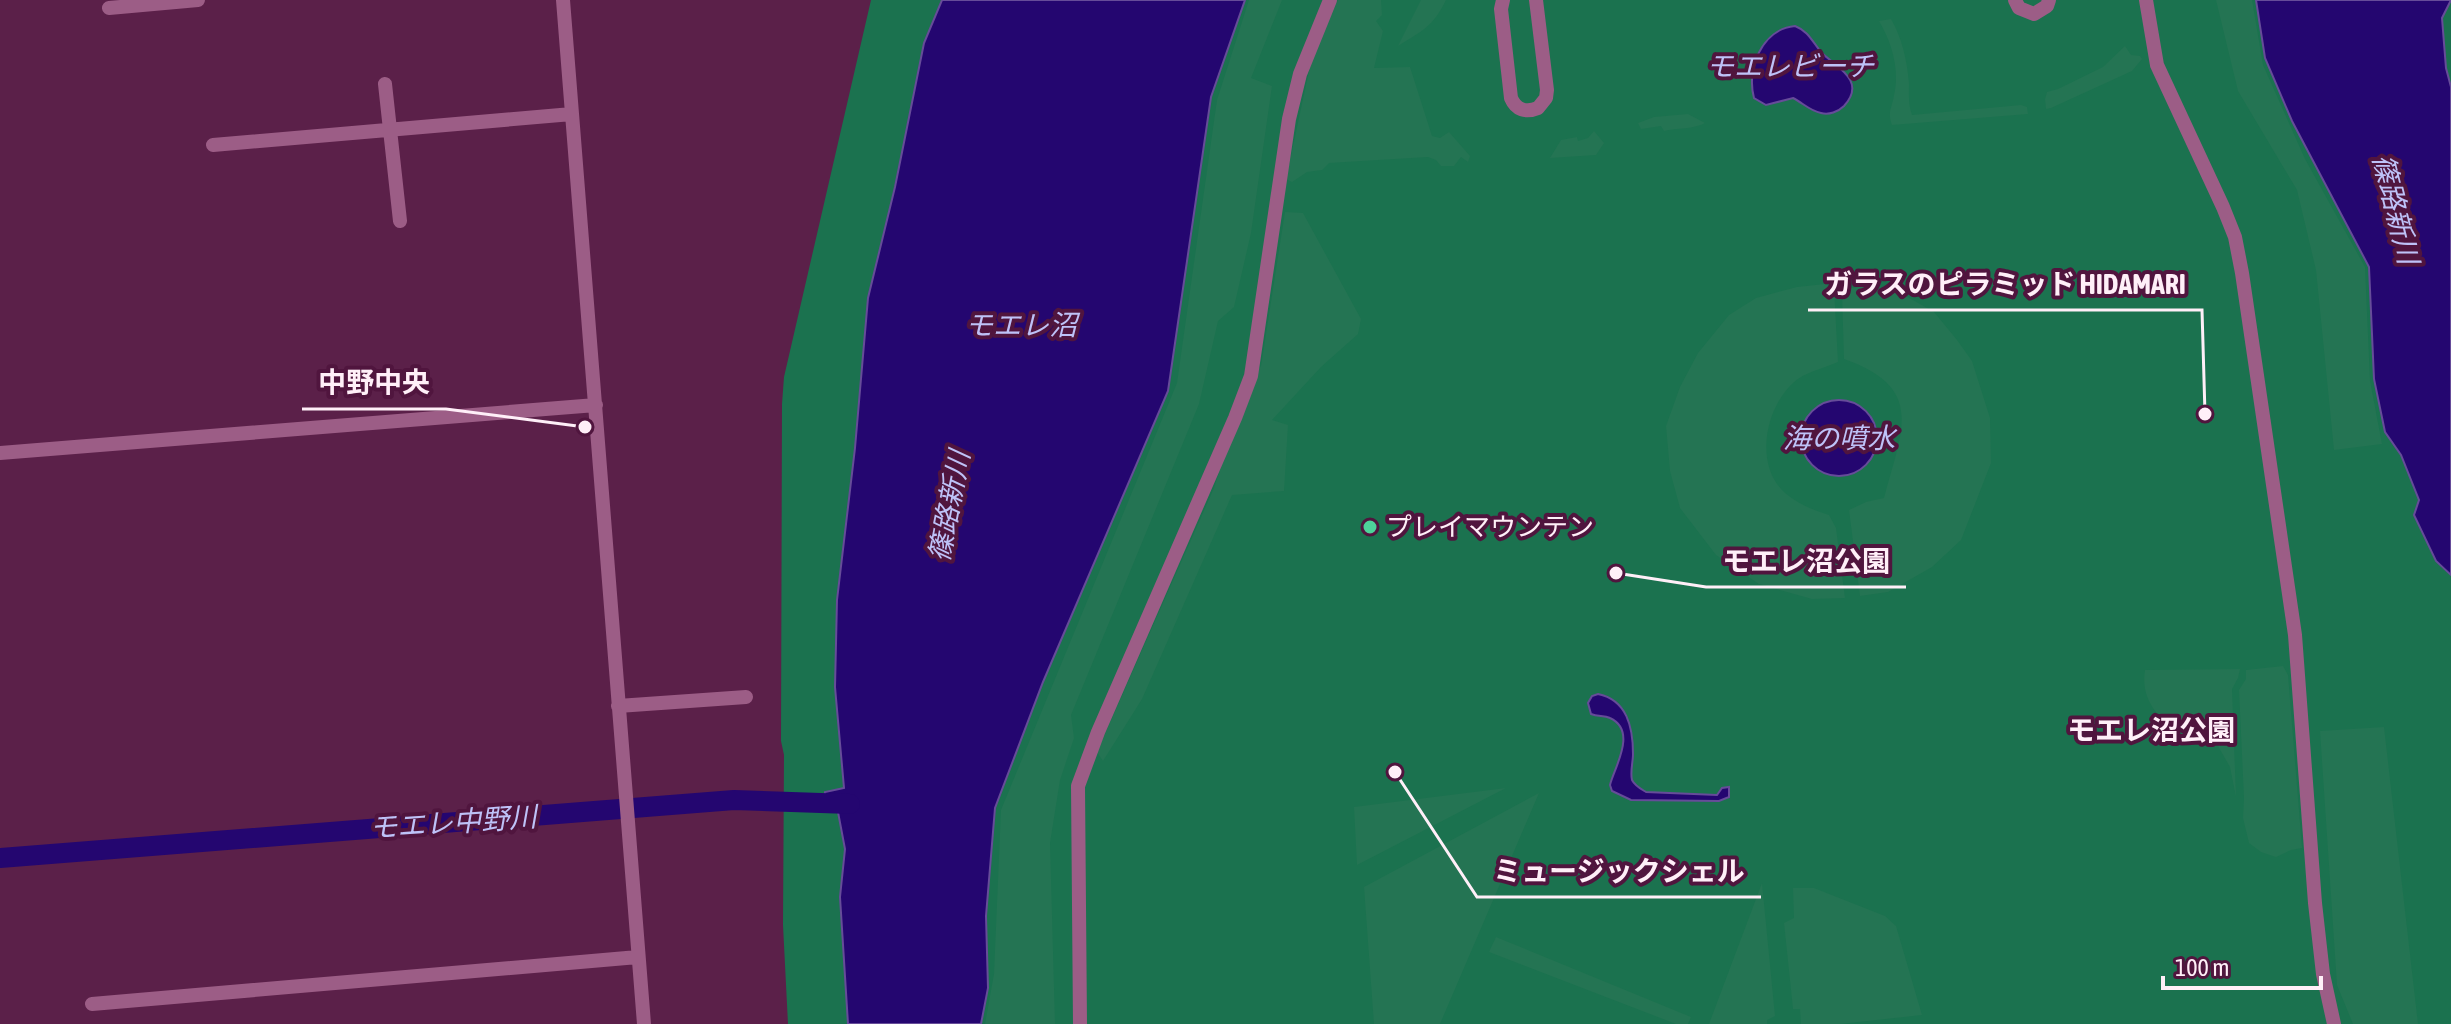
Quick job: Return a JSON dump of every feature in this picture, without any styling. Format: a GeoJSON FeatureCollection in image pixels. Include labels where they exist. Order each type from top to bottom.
{"type":"FeatureCollection","features":[{"type":"Feature","properties":{"kind":"street"},"geometry":{"type":"LineString","coordinates":[[109,8],[198,0]]}},
{"type":"Feature","properties":{"kind":"street"},"geometry":{"type":"LineString","coordinates":[[563,0],[644,1024]]}},
{"type":"Feature","properties":{"kind":"street"},"geometry":{"type":"LineString","coordinates":[[1080,1024],[1078,786],[1098,732],[1251,376],[1289,119],[1300,74],[1330,0]]}},
{"type":"Feature","properties":{"kind":"street"},"geometry":{"type":"LineString","coordinates":[[1503,0],[1501,9],[1511,98],[1514,105],[1525,111],[1538,108],[1546,98],[1547,90],[1536,0]]}},
{"type":"Feature","properties":{"kind":"street"},"geometry":{"type":"LineString","coordinates":[[2015,0],[2019,8],[2034,14],[2047,6],[2049,0]]}},
{"type":"Feature","properties":{"kind":"street"},"geometry":{"type":"LineString","coordinates":[[2146,0],[2157,65],[2223,207],[2235,237],[2242,273],[2295,635],[2315,903],[2323,974],[2334,1024]]}},
{"type":"Feature","properties":{"kind":"street"},"geometry":{"type":"LineString","coordinates":[[385,84],[400,221]]}},
{"type":"Feature","properties":{"kind":"street"},"geometry":{"type":"LineString","coordinates":[[213,145],[572,114]]}},
{"type":"Feature","properties":{"kind":"street"},"geometry":{"type":"LineString","coordinates":[[0,453],[596,405]]}},
{"type":"Feature","properties":{"kind":"street"},"geometry":{"type":"LineString","coordinates":[[618,706],[746,697]]}},
{"type":"Feature","properties":{"kind":"street"},"geometry":{"type":"LineString","coordinates":[[92,1004],[638,957]]}},
{"type":"Feature","properties":{"kind":"green space","name":"モエレ沼公園"},"geometry":{"type":"Polygon","coordinates":[[[871,0],[2451,0],[2451,1024],[788,1024],[783,925],[784,755],[781,741],[784,377],[871,0]]]}},
{"type":"Feature","properties":{"kind":"green space"},"geometry":{"type":"Polygon","coordinates":[[[1249,0],[1282,0],[1251,78],[1272,86],[1251,233],[1234,307],[1218,321],[1199,404],[1071,715],[1074,738],[1060,780],[1050,843],[1055,1024],[985,1024],[994,974],[1001,810],[1177,383],[1217,100],[1249,0]]]}},
{"type":"Feature","properties":{"kind":"green space"},"geometry":{"type":"Polygon","coordinates":[[[1338,0],[1381,0],[1382,15],[1376,21],[1383,31],[1374,68],[1410,67],[1432,136],[1440,138],[1449,132],[1470,156],[1468,162],[1461,157],[1454,166],[1441,166],[1428,157],[1329,163],[1322,170],[1307,172],[1292,182],[1286,179],[1312,57],[1338,0]]]}},
{"type":"Feature","properties":{"kind":"green space"},"geometry":{"type":"Polygon","coordinates":[[[1421,0],[1446,0],[1431,22],[1398,46],[1421,0]]]}},
{"type":"Feature","properties":{"kind":"green space"},"geometry":{"type":"Polygon","coordinates":[[[2216,0],[2252,0],[2263,65],[2305,159],[2365,267],[2370,381],[2382,444],[2334,450],[2316,270],[2297,190],[2238,91],[2216,0]]]}},
{"type":"Feature","properties":{"kind":"green space"},"geometry":{"type":"Polygon","coordinates":[[[1891,19],[1905,58],[1912,115],[2021,105],[2027,107],[2028,114],[1892,125],[1890,113],[1896,86],[1895,66],[1888,38],[1879,21],[1891,19]]]}},
{"type":"Feature","properties":{"kind":"green space"},"geometry":{"type":"Polygon","coordinates":[[[2125,46],[2131,55],[2142,59],[2132,71],[2046,109],[2047,92],[2103,67],[2125,46]]]}},
{"type":"Feature","properties":{"kind":"green space"},"geometry":{"type":"Polygon","coordinates":[[[1688,114],[1705,123],[1664,131],[1661,126],[1641,129],[1638,123],[1654,117],[1688,114]]]}},
{"type":"Feature","properties":{"kind":"green space"},"geometry":{"type":"Polygon","coordinates":[[[1594,131],[1604,143],[1596,155],[1550,158],[1561,140],[1577,137],[1578,141],[1588,138],[1594,131]]]}},
{"type":"Feature","properties":{"kind":"green space"},"geometry":{"type":"Polygon","coordinates":[[[1285,212],[1303,213],[1361,319],[1358,334],[1321,367],[1272,420],[1288,425],[1284,491],[1232,495],[1142,699],[1103,761],[1097,752],[1214,488],[1247,385],[1261,366],[1285,212]]]}},
{"type":"Feature","properties":{"kind":"green space"},"geometry":{"type":"Polygon","coordinates":[[[1825,284],[1834,288],[1838,362],[1793,383],[1776,407],[1767,437],[1769,468],[1775,481],[1795,500],[1829,515],[1836,528],[1845,598],[1812,599],[1759,584],[1716,555],[1680,508],[1670,471],[1666,426],[1680,387],[1698,353],[1729,315],[1756,298],[1797,287],[1825,284]]]}},
{"type":"Feature","properties":{"kind":"green space"},"geometry":{"type":"Polygon","coordinates":[[[1866,286],[1904,295],[1934,312],[1972,361],[1990,418],[1991,463],[1961,540],[1932,567],[1888,592],[1860,596],[1849,510],[1884,498],[1897,453],[1902,415],[1898,398],[1888,384],[1870,371],[1844,359],[1842,293],[1845,289],[1866,286]]]}},
{"type":"Feature","properties":{"kind":"green space"},"geometry":{"type":"Polygon","coordinates":[[[2283,666],[2288,675],[2302,848],[2276,857],[2261,852],[2249,843],[2243,818],[2239,690],[2246,679],[2246,670],[2283,666]]]}},
{"type":"Feature","properties":{"kind":"green space"},"geometry":{"type":"Polygon","coordinates":[[[2240,669],[2232,689],[2236,797],[2230,767],[2218,746],[2215,730],[2188,720],[2171,727],[2150,702],[2144,679],[2145,670],[2240,669]]]}},
{"type":"Feature","properties":{"kind":"green space"},"geometry":{"type":"Polygon","coordinates":[[[2384,727],[2418,1024],[2353,1024],[2337,985],[2320,731],[2384,727]]]}},
{"type":"Feature","properties":{"kind":"green space"},"geometry":{"type":"Polygon","coordinates":[[[1506,788],[1357,865],[1354,807],[1506,788]]]}},
{"type":"Feature","properties":{"kind":"green space"},"geometry":{"type":"Polygon","coordinates":[[[1539,793],[1440,1024],[1374,1024],[1364,887],[1539,793]]]}},
{"type":"Feature","properties":{"kind":"green space"},"geometry":{"type":"Polygon","coordinates":[[[1762,883],[1775,1016],[1767,1020],[1767,1024],[1709,1024],[1762,883]]]}},
{"type":"Feature","properties":{"kind":"green space"},"geometry":{"type":"Polygon","coordinates":[[[1793,888],[1814,888],[1885,916],[1896,926],[1922,1015],[1840,1024],[1801,1024],[1800,1009],[1793,1009],[1784,923],[1794,918],[1793,888]]]}},
{"type":"Feature","properties":{"kind":"green space"},"geometry":{"type":"Polygon","coordinates":[[[1496,937],[1691,1017],[1688,1024],[1676,1024],[1489,952],[1496,937]]]}},
{"type":"Feature","properties":{"kind":"water","name":"モエレ沼"},"geometry":{"type":"Polygon","coordinates":[[[942,0],[1245,0],[1211,97],[1168,391],[1043,682],[995,808],[986,916],[988,988],[981,1024],[848,1024],[840,897],[845,849],[838,812],[823,812],[825,792],[844,788],[835,687],[837,600],[868,298],[895,187],[924,43],[942,0]]]}},
{"type":"Feature","properties":{"kind":"water","name":"篠路新川"},"geometry":{"type":"Polygon","coordinates":[[[2256,0],[2451,0],[2442,18],[2446,68],[2451,87],[2451,575],[2436,561],[2414,515],[2419,500],[2401,455],[2385,432],[2374,379],[2369,267],[2292,121],[2265,58],[2256,0]]]}},
{"type":"Feature","properties":{"kind":"water","name":"モエレビーチ"},"geometry":{"type":"Polygon","coordinates":[[[1795,26],[1807,34],[1851,81],[1850,97],[1836,111],[1827,114],[1817,112],[1793,98],[1766,105],[1754,98],[1752,75],[1759,52],[1774,34],[1795,26]]]}},
{"type":"Feature","properties":{"kind":"water","name":"海の噴水"},"geometry":{"type":"Polygon","coordinates":[[[1839,400],[1854,403],[1866,411],[1874,423],[1877,438],[1874,453],[1866,465],[1854,473],[1839,476],[1824,473],[1812,465],[1804,453],[1801,438],[1804,423],[1812,411],[1824,403],[1839,400]]]}},
{"type":"Feature","properties":{"kind":"water"},"geometry":{"type":"Polygon","coordinates":[[[1598,694],[1616,702],[1630,725],[1633,744],[1631,777],[1638,787],[1646,792],[1717,795],[1722,788],[1729,787],[1729,797],[1719,801],[1631,800],[1612,791],[1610,785],[1622,750],[1622,732],[1610,718],[1591,714],[1588,703],[1592,696],[1598,694]]]}},
{"type":"Feature","properties":{"kind":"waterway","name":"モエレ中野川"},"geometry":{"type":"LineString","coordinates":[[0,858],[734,800],[850,804]]}},
{"type":"Feature","properties":{"kind":"place","name":"ガラスのピラミッド HIDAMARI"},"geometry":{"type":"Point","coordinates":[2205,414]}},
{"type":"Feature","properties":{"kind":"place","name":"中野中央"},"geometry":{"type":"Point","coordinates":[585,427]}},
{"type":"Feature","properties":{"kind":"place","name":"プレイマウンテン"},"geometry":{"type":"Point","coordinates":[1370,527]}},
{"type":"Feature","properties":{"kind":"place","name":"モエレ沼公園"},"geometry":{"type":"Point","coordinates":[1616,573]}},
{"type":"Feature","properties":{"kind":"place","name":"ミュージックシェル"},"geometry":{"type":"Point","coordinates":[1395,772]}},
{"type":"Feature","properties":{"kind":"district","name":"モエレ沼公園"},"geometry":{"type":"Point","coordinates":[2151,730]}}]}
